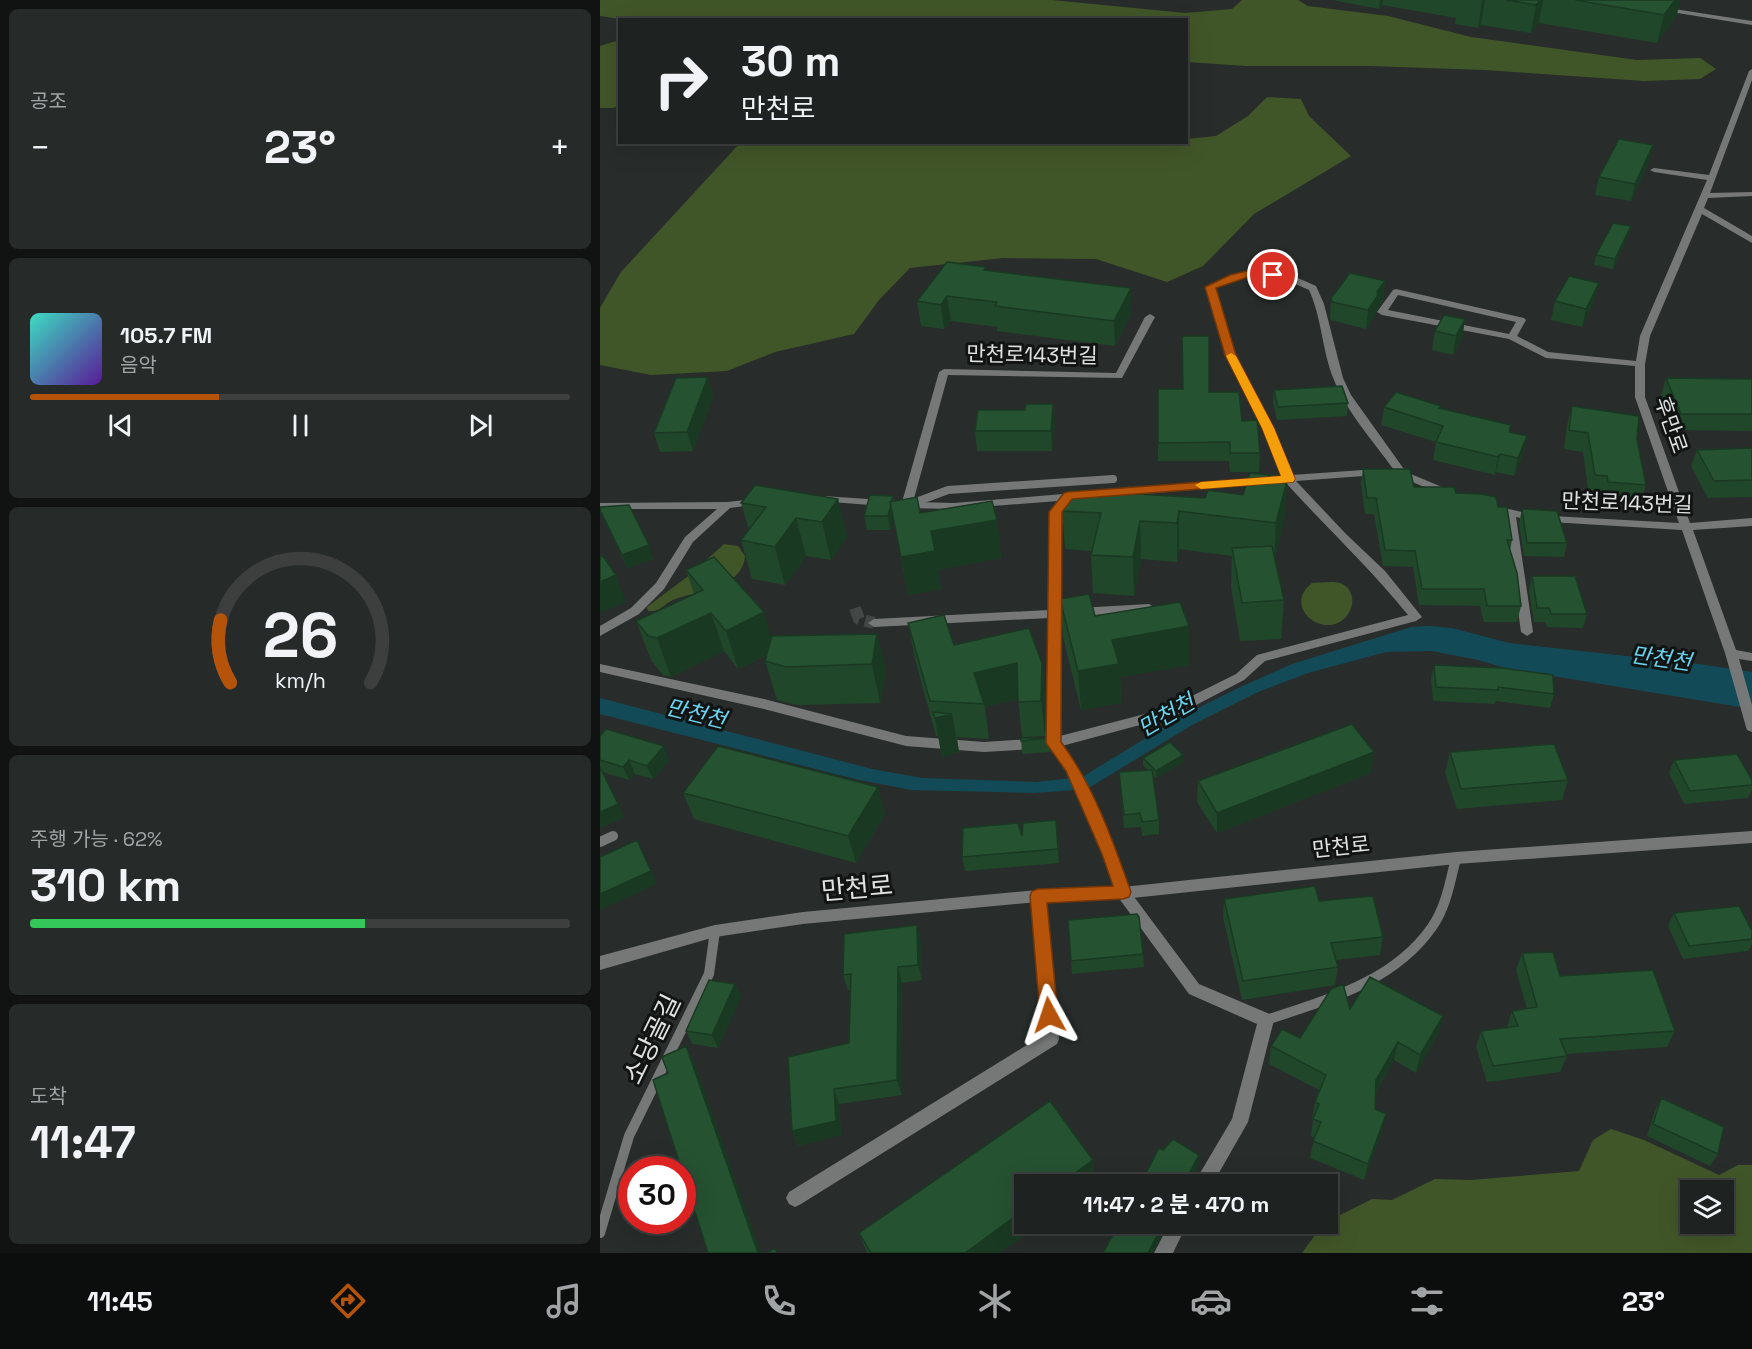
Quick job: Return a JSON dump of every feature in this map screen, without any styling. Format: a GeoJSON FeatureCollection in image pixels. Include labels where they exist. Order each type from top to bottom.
{"type":"FeatureCollection","features":[{"type":"Feature","properties":{"kind":"street"},"geometry":{"type":"LineString","coordinates":[[1672,10],[1678,0]]}},
{"type":"Feature","properties":{"kind":"street"},"geometry":{"type":"LineString","coordinates":[[1651,7],[1752,23]]}},
{"type":"Feature","properties":{"kind":"street","name":"후만로"},"geometry":{"type":"LineString","coordinates":[[1750,722],[1731,657],[1640,398],[1640,364],[1645,336],[1700,208],[1752,70]]}},
{"type":"Feature","properties":{"kind":"street"},"geometry":{"type":"LineString","coordinates":[[1654,170],[1710,178]]}},
{"type":"Feature","properties":{"kind":"street"},"geometry":{"type":"LineString","coordinates":[[1704,196],[1752,194]]}},
{"type":"Feature","properties":{"kind":"street"},"geometry":{"type":"LineString","coordinates":[[1700,208],[1752,240]]}},
{"type":"Feature","properties":{"kind":"street"},"geometry":{"type":"LineString","coordinates":[[600,668],[764,704],[906,741],[984,747],[1053,743],[1172,712],[1240,677],[1261,658],[1416,617],[1381,574],[1342,537],[1288,479],[1268,428],[1230,355],[1210,287],[1233,277],[1251,273],[1291,278],[1313,288],[1320,304],[1338,378],[1346,395],[1401,472]]}},
{"type":"Feature","properties":{"kind":"street"},"geometry":{"type":"LineString","coordinates":[[1512,338],[1521,320],[1396,292],[1382,312],[1512,338],[1546,355],[1640,364]]}},
{"type":"Feature","properties":{"kind":"street","name":"만천로143번길"},"geometry":{"type":"LineString","coordinates":[[907,505],[944,372],[1119,376],[1150,317]]}},
{"type":"Feature","properties":{"kind":"street"},"geometry":{"type":"LineString","coordinates":[[816,498],[954,506],[1341,473],[1401,472],[1460,498]]}},
{"type":"Feature","properties":{"kind":"street"},"geometry":{"type":"LineString","coordinates":[[1068,495],[1056,512],[1053,743],[1072,769],[1110,854],[1123,892],[1194,989],[1266,1020],[1240,1122],[1209,1174]]}},
{"type":"Feature","properties":{"kind":"street"},"geometry":{"type":"LineString","coordinates":[[600,506],[727,505],[772,501]]}},
{"type":"Feature","properties":{"kind":"street"},"geometry":{"type":"LineString","coordinates":[[600,632],[635,611],[660,586],[688,540],[727,505]]}},
{"type":"Feature","properties":{"kind":"street","name":"만천로143번길"},"geometry":{"type":"LineString","coordinates":[[1479,505],[1534,518],[1686,527],[1752,522]]}},
{"type":"Feature","properties":{"kind":"street"},"geometry":{"type":"LineString","coordinates":[[1510,512],[1527,632]]}},
{"type":"Feature","properties":{"kind":"street"},"geometry":{"type":"LineString","coordinates":[[874,623],[1149,608]]}},
{"type":"Feature","properties":{"kind":"street"},"geometry":{"type":"LineString","coordinates":[[1731,657],[1752,657]]}},
{"type":"Feature","properties":{"kind":"street","name":"만천로"},"geometry":{"type":"LineString","coordinates":[[600,963],[715,931],[804,918],[1038,896],[1123,892],[1456,858],[1752,837]]}},
{"type":"Feature","properties":{"kind":"street"},"geometry":{"type":"LineString","coordinates":[[795,1198],[1051,1039],[1038,896]]}},
{"type":"Feature","properties":{"kind":"street"},"geometry":{"type":"LineString","coordinates":[[1163,1253],[1173,1234]]}},
{"type":"Feature","properties":{"kind":"lane"},"geometry":{"type":"LineString","coordinates":[[907,505],[948,490],[1113,479]]}},
{"type":"Feature","properties":{"kind":"lane"},"geometry":{"type":"LineString","coordinates":[[600,842],[613,836]]}},
{"type":"Feature","properties":{"kind":"lane"},"geometry":{"type":"LineString","coordinates":[[1266,1020],[1357,988],[1381,976],[1402,960],[1424,939],[1439,916],[1452,887],[1456,858]]}},
{"type":"Feature","properties":{"kind":"lane","name":"소당골길"},"geometry":{"type":"LineString","coordinates":[[600,1233],[629,1136],[709,974],[715,931]]}},
{"type":"Feature","properties":{"kind":"green space"},"geometry":{"type":"Polygon","coordinates":[[[600,0],[1052,0],[1185,13],[1232,9],[1242,0],[1298,0],[1308,6],[1388,16],[1471,37],[1637,60],[1700,58],[1716,69],[1700,79],[1644,81],[1485,70],[1370,66],[1246,66],[1188,62],[1188,18],[618,19],[600,16],[600,0]]]}},
{"type":"Feature","properties":{"kind":"green space"},"geometry":{"type":"Polygon","coordinates":[[[618,40],[618,106],[613,108],[600,108],[600,46],[618,40]]]}},
{"type":"Feature","properties":{"kind":"green space"},"geometry":{"type":"Polygon","coordinates":[[[1267,97],[1301,99],[1309,116],[1351,156],[1254,214],[1203,266],[1167,282],[1096,259],[1003,258],[910,268],[879,300],[854,334],[775,352],[727,371],[651,375],[600,365],[600,308],[621,272],[739,144],[1188,144],[1188,139],[1216,136],[1248,116],[1267,97]]]}},
{"type":"Feature","properties":{"kind":"green space"},"geometry":{"type":"Polygon","coordinates":[[[724,544],[738,546],[745,556],[742,567],[736,575],[717,587],[673,600],[655,611],[648,611],[647,607],[691,574],[724,544]]]}},
{"type":"Feature","properties":{"kind":"green space"},"geometry":{"type":"Polygon","coordinates":[[[1337,582],[1349,590],[1352,604],[1345,618],[1336,624],[1326,625],[1317,623],[1309,617],[1303,610],[1301,601],[1304,592],[1312,583],[1337,582]]]}},
{"type":"Feature","properties":{"kind":"green space"},"geometry":{"type":"Polygon","coordinates":[[[1611,1129],[1644,1140],[1719,1175],[1738,1165],[1752,1165],[1752,1253],[1302,1253],[1316,1234],[1338,1234],[1338,1216],[1372,1199],[1392,1200],[1435,1179],[1470,1180],[1579,1171],[1593,1140],[1611,1129]]]}},
{"type":"Feature","properties":{"kind":"water"},"geometry":{"type":"Polygon","coordinates":[[[1411,627],[1452,628],[1509,643],[1752,672],[1752,709],[1505,668],[1432,651],[1386,652],[1308,673],[1258,692],[1192,725],[1087,789],[1035,793],[911,790],[855,779],[600,714],[600,698],[872,769],[922,778],[1036,782],[1082,777],[1182,716],[1292,664],[1411,627]]]}},
{"type":"Feature","properties":{"kind":"building"},"geometry":{"type":"Polygon","coordinates":[[[1506,0],[1540,0],[1536,5],[1506,0]]]}},
{"type":"Feature","properties":{"kind":"building"},"geometry":{"type":"Polygon","coordinates":[[[1575,0],[1675,0],[1664,15],[1575,0]]]}},
{"type":"Feature","properties":{"kind":"building"},"geometry":{"type":"Polygon","coordinates":[[[1619,139],[1653,145],[1635,184],[1599,177],[1619,139]]]}},
{"type":"Feature","properties":{"kind":"building"},"geometry":{"type":"Polygon","coordinates":[[[1613,223],[1631,226],[1615,259],[1596,255],[1613,223]]]}},
{"type":"Feature","properties":{"kind":"building"},"geometry":{"type":"Polygon","coordinates":[[[947,262],[986,267],[984,270],[1131,288],[1114,321],[995,306],[997,302],[947,296],[941,305],[917,301],[947,262]]]}},
{"type":"Feature","properties":{"kind":"building"},"geometry":{"type":"Polygon","coordinates":[[[1350,273],[1385,281],[1368,310],[1332,302],[1331,298],[1350,273]]]}},
{"type":"Feature","properties":{"kind":"building"},"geometry":{"type":"Polygon","coordinates":[[[1569,276],[1599,283],[1586,309],[1555,301],[1569,276]]]}},
{"type":"Feature","properties":{"kind":"building"},"geometry":{"type":"Polygon","coordinates":[[[1444,315],[1465,319],[1456,336],[1435,331],[1444,315]]]}},
{"type":"Feature","properties":{"kind":"building"},"geometry":{"type":"Polygon","coordinates":[[[1182,336],[1209,336],[1209,392],[1239,392],[1242,421],[1257,420],[1260,453],[1230,453],[1230,442],[1158,443],[1158,389],[1183,389],[1182,336]]]}},
{"type":"Feature","properties":{"kind":"building"},"geometry":{"type":"Polygon","coordinates":[[[708,377],[687,432],[654,433],[676,378],[708,377]]]}},
{"type":"Feature","properties":{"kind":"building"},"geometry":{"type":"Polygon","coordinates":[[[1666,378],[1752,379],[1752,414],[1681,414],[1666,378]]]}},
{"type":"Feature","properties":{"kind":"building"},"geometry":{"type":"Polygon","coordinates":[[[1342,386],[1348,403],[1278,407],[1274,390],[1342,386]]]}},
{"type":"Feature","properties":{"kind":"building"},"geometry":{"type":"Polygon","coordinates":[[[1396,392],[1441,406],[1439,408],[1511,425],[1509,432],[1527,436],[1518,458],[1500,454],[1498,457],[1436,442],[1443,426],[1384,407],[1396,392]]]}},
{"type":"Feature","properties":{"kind":"building"},"geometry":{"type":"Polygon","coordinates":[[[1026,404],[1053,404],[1051,431],[975,431],[978,410],[1025,410],[1026,404]]]}},
{"type":"Feature","properties":{"kind":"building"},"geometry":{"type":"Polygon","coordinates":[[[1572,406],[1639,416],[1637,439],[1646,485],[1608,482],[1607,476],[1595,475],[1588,433],[1569,430],[1572,406]]]}},
{"type":"Feature","properties":{"kind":"building"},"geometry":{"type":"Polygon","coordinates":[[[1752,448],[1752,480],[1714,481],[1697,450],[1752,448]]]}},
{"type":"Feature","properties":{"kind":"building"},"geometry":{"type":"Polygon","coordinates":[[[1363,469],[1410,469],[1414,487],[1454,487],[1456,493],[1496,497],[1498,507],[1507,507],[1512,540],[1507,540],[1517,573],[1521,606],[1487,606],[1484,589],[1422,589],[1415,551],[1385,550],[1376,498],[1367,498],[1363,469]]]}},
{"type":"Feature","properties":{"kind":"building"},"geometry":{"type":"Polygon","coordinates":[[[1250,473],[1288,477],[1276,523],[1179,511],[1177,523],[1140,521],[1133,557],[1091,555],[1101,513],[1062,511],[1068,490],[1205,498],[1208,490],[1243,495],[1250,473]]]}},
{"type":"Feature","properties":{"kind":"building"},"geometry":{"type":"Polygon","coordinates":[[[755,485],[838,499],[822,522],[796,518],[775,547],[741,540],[766,507],[741,503],[755,485]]]}},
{"type":"Feature","properties":{"kind":"building"},"geometry":{"type":"Polygon","coordinates":[[[870,495],[893,496],[888,516],[864,516],[870,495]]]}},
{"type":"Feature","properties":{"kind":"building"},"geometry":{"type":"Polygon","coordinates":[[[917,497],[920,513],[992,501],[997,520],[931,531],[935,551],[901,557],[890,502],[917,497]]]}},
{"type":"Feature","properties":{"kind":"building"},"geometry":{"type":"Polygon","coordinates":[[[629,505],[649,545],[622,555],[600,507],[629,505]]]}},
{"type":"Feature","properties":{"kind":"building"},"geometry":{"type":"Polygon","coordinates":[[[1522,509],[1557,511],[1567,543],[1527,543],[1522,509]]]}},
{"type":"Feature","properties":{"kind":"building"},"geometry":{"type":"Polygon","coordinates":[[[1272,546],[1284,600],[1242,603],[1232,548],[1272,546]]]}},
{"type":"Feature","properties":{"kind":"building"},"geometry":{"type":"Polygon","coordinates":[[[603,556],[616,575],[600,582],[600,557],[603,556]]]}},
{"type":"Feature","properties":{"kind":"building"},"geometry":{"type":"Polygon","coordinates":[[[714,557],[764,612],[726,631],[711,613],[657,638],[648,636],[636,621],[703,590],[686,570],[714,557]]]}},
{"type":"Feature","properties":{"kind":"building"},"geometry":{"type":"Polygon","coordinates":[[[1532,576],[1575,576],[1587,614],[1551,614],[1549,608],[1537,608],[1532,576]]]}},
{"type":"Feature","properties":{"kind":"building"},"geometry":{"type":"Polygon","coordinates":[[[1089,594],[1095,616],[1180,602],[1189,626],[1112,640],[1119,664],[1078,671],[1060,599],[1089,594]]]}},
{"type":"Feature","properties":{"kind":"building"},"geometry":{"type":"Polygon","coordinates":[[[944,615],[954,645],[1029,628],[1042,663],[1041,701],[1018,702],[1017,663],[974,673],[984,704],[930,701],[908,623],[944,615]]]}},
{"type":"Feature","properties":{"kind":"building"},"geometry":{"type":"Polygon","coordinates":[[[877,634],[872,664],[786,667],[765,661],[772,636],[877,634]]]}},
{"type":"Feature","properties":{"kind":"building"},"geometry":{"type":"Polygon","coordinates":[[[1434,665],[1501,668],[1553,675],[1554,694],[1498,687],[1498,690],[1436,687],[1434,665]]]}},
{"type":"Feature","properties":{"kind":"building"},"geometry":{"type":"Polygon","coordinates":[[[933,712],[952,714],[935,718],[933,712]]]}},
{"type":"Feature","properties":{"kind":"building"},"geometry":{"type":"Polygon","coordinates":[[[1352,724],[1374,752],[1217,813],[1198,781],[1352,724]]]}},
{"type":"Feature","properties":{"kind":"building"},"geometry":{"type":"Polygon","coordinates":[[[606,729],[664,746],[647,766],[629,760],[623,767],[600,760],[600,736],[606,729]]]}},
{"type":"Feature","properties":{"kind":"building"},"geometry":{"type":"Polygon","coordinates":[[[1021,738],[1049,738],[1021,741],[1021,738]]]}},
{"type":"Feature","properties":{"kind":"building"},"geometry":{"type":"Polygon","coordinates":[[[1170,742],[1183,755],[1156,771],[1143,758],[1170,742]]]}},
{"type":"Feature","properties":{"kind":"building"},"geometry":{"type":"Polygon","coordinates":[[[1554,744],[1568,780],[1461,789],[1450,752],[1554,744]]]}},
{"type":"Feature","properties":{"kind":"building"},"geometry":{"type":"Polygon","coordinates":[[[718,746],[878,787],[848,836],[683,793],[718,746]]]}},
{"type":"Feature","properties":{"kind":"building"},"geometry":{"type":"Polygon","coordinates":[[[1737,754],[1752,780],[1752,785],[1690,791],[1674,760],[1737,754]]]}},
{"type":"Feature","properties":{"kind":"building"},"geometry":{"type":"Polygon","coordinates":[[[600,767],[618,804],[600,812],[600,767]]]}},
{"type":"Feature","properties":{"kind":"building"},"geometry":{"type":"Polygon","coordinates":[[[1152,770],[1159,820],[1142,822],[1140,813],[1124,815],[1119,772],[1152,770]]]}},
{"type":"Feature","properties":{"kind":"building"},"geometry":{"type":"Polygon","coordinates":[[[1056,820],[1058,849],[962,857],[963,828],[1018,823],[1022,836],[1023,823],[1056,820]]]}},
{"type":"Feature","properties":{"kind":"building"},"geometry":{"type":"Polygon","coordinates":[[[637,840],[651,871],[600,894],[600,857],[637,840]]]}},
{"type":"Feature","properties":{"kind":"building"},"geometry":{"type":"Polygon","coordinates":[[[1315,886],[1319,901],[1373,896],[1383,937],[1331,943],[1338,967],[1243,981],[1224,899],[1315,886]]]}},
{"type":"Feature","properties":{"kind":"building"},"geometry":{"type":"Polygon","coordinates":[[[1739,906],[1752,931],[1752,939],[1689,946],[1674,913],[1739,906]]]}},
{"type":"Feature","properties":{"kind":"building"},"geometry":{"type":"Polygon","coordinates":[[[1137,914],[1143,954],[1071,961],[1068,920],[1137,914]]]}},
{"type":"Feature","properties":{"kind":"building"},"geometry":{"type":"Polygon","coordinates":[[[917,925],[918,965],[898,967],[897,1080],[834,1089],[836,1121],[792,1131],[788,1057],[849,1043],[851,974],[843,975],[844,934],[917,925]]]}},
{"type":"Feature","properties":{"kind":"building"},"geometry":{"type":"Polygon","coordinates":[[[1553,952],[1560,976],[1653,970],[1675,1031],[1560,1039],[1567,1056],[1493,1066],[1481,1031],[1518,1026],[1512,1011],[1537,1007],[1522,953],[1553,952]]]}},
{"type":"Feature","properties":{"kind":"building"},"geometry":{"type":"Polygon","coordinates":[[[1370,977],[1443,1016],[1420,1055],[1398,1042],[1376,1080],[1375,1109],[1386,1114],[1368,1164],[1313,1141],[1321,1122],[1313,1119],[1319,1104],[1315,1102],[1326,1075],[1271,1046],[1282,1029],[1300,1038],[1331,989],[1343,984],[1350,1009],[1370,977]]]}},
{"type":"Feature","properties":{"kind":"building"},"geometry":{"type":"Polygon","coordinates":[[[709,980],[735,984],[712,1035],[686,1031],[709,980]]]}},
{"type":"Feature","properties":{"kind":"building"},"geometry":{"type":"Polygon","coordinates":[[[686,1046],[758,1253],[708,1253],[696,1215],[696,1156],[677,1156],[653,1080],[668,1073],[662,1057],[686,1046]]]}},
{"type":"Feature","properties":{"kind":"building"},"geometry":{"type":"Polygon","coordinates":[[[1661,1098],[1724,1127],[1718,1154],[1653,1124],[1661,1098]]]}},
{"type":"Feature","properties":{"kind":"building"},"geometry":{"type":"Polygon","coordinates":[[[1050,1101],[1093,1160],[1073,1174],[1014,1174],[1014,1217],[965,1253],[871,1253],[859,1233],[1050,1101]]]}},
{"type":"Feature","properties":{"kind":"building"},"geometry":{"type":"Polygon","coordinates":[[[1173,1139],[1199,1155],[1189,1174],[1146,1174],[1159,1148],[1163,1150],[1173,1139]]]}},
{"type":"Feature","properties":{"kind":"building"},"geometry":{"type":"Polygon","coordinates":[[[1113,1234],[1158,1234],[1148,1253],[1103,1253],[1113,1234]]]}},
{"type":"Feature","properties":{"kind":"building"},"geometry":{"type":"Polygon","coordinates":[[[775,1248],[777,1253],[767,1253],[775,1248]]]}},
{"type":"Feature","properties":{"kind":"tunnel"},"geometry":{"type":"LineString","coordinates":[[855,608],[859,619],[874,623]]}},
{"type":"Feature","properties":{"kind":"slow traffic"},"geometry":{"type":"LineString","coordinates":[[1201,485],[1288,479],[1268,428],[1231,356]]}},
{"type":"Feature","properties":{"kind":"route"},"geometry":{"type":"LineString","coordinates":[[1049,1015],[1038,896],[1123,892],[1110,854],[1072,769],[1053,743],[1056,512],[1068,495],[1288,479],[1268,428],[1230,355],[1210,287],[1233,277],[1251,273],[1273,275]]}},
{"type":"Feature","properties":{"kind":"water label","name":"만천천"},"geometry":{"type":"Point","coordinates":[1661,658]}},
{"type":"Feature","properties":{"kind":"water label","name":"만천천"},"geometry":{"type":"Point","coordinates":[696,713]}},
{"type":"Feature","properties":{"kind":"water label","name":"만천천"},"geometry":{"type":"Point","coordinates":[1166,715]}}]}
